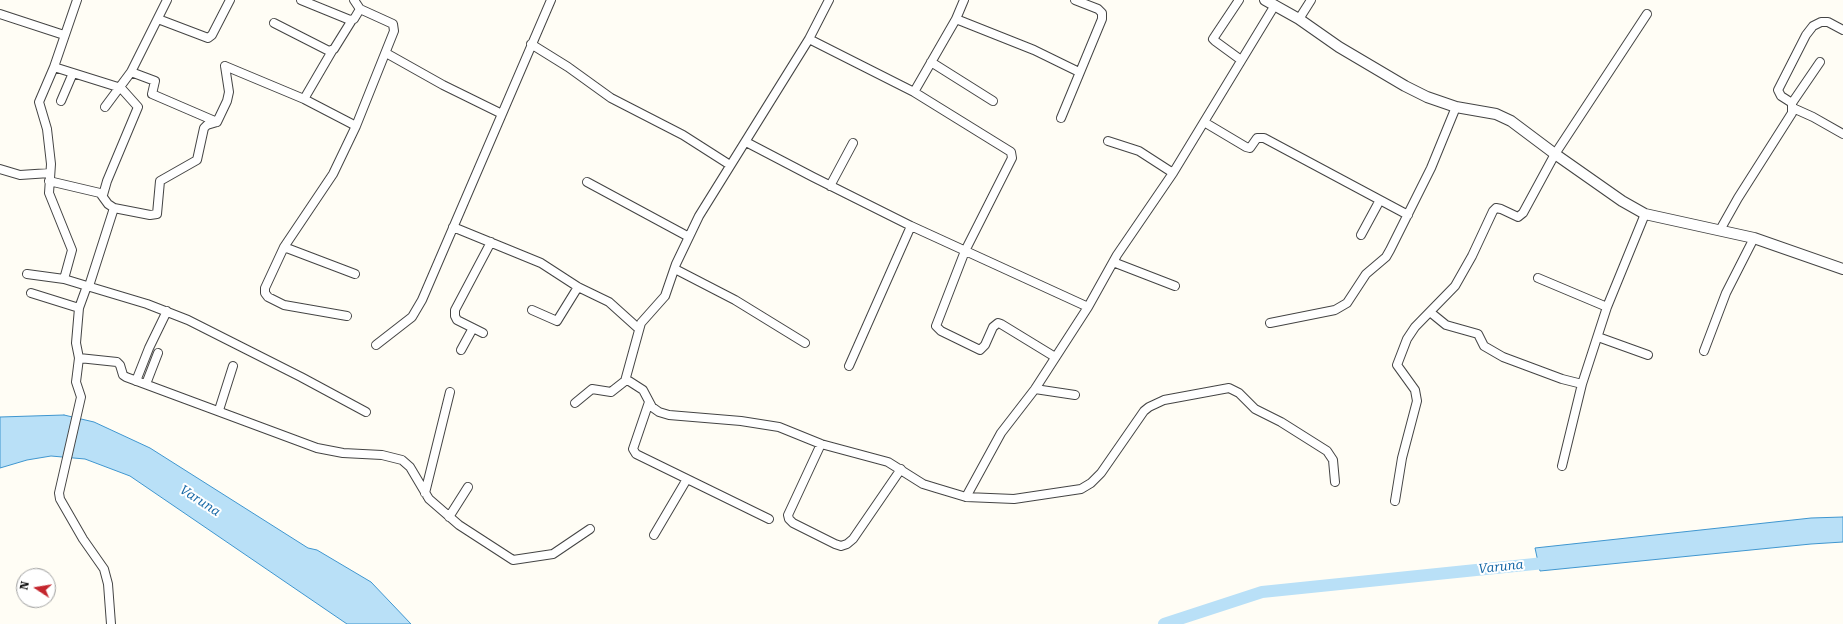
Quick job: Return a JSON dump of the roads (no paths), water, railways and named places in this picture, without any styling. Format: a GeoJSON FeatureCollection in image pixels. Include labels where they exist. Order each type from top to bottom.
{"type":"FeatureCollection","features":[{"type":"Feature","properties":{"kind":"street"},"geometry":{"type":"LineString","coordinates":[[64,279],[72,250],[50,197],[47,129],[39,102],[54,67],[77,0]]}},
{"type":"Feature","properties":{"kind":"street"},"geometry":{"type":"LineString","coordinates":[[105,107],[121,88],[131,72],[167,0]]}},
{"type":"Feature","properties":{"kind":"street"},"geometry":{"type":"LineString","coordinates":[[158,19],[208,38],[212,35],[230,0]]}},
{"type":"Feature","properties":{"kind":"street"},"geometry":{"type":"LineString","coordinates":[[300,0],[352,20]]}},
{"type":"Feature","properties":{"kind":"street"},"geometry":{"type":"LineString","coordinates":[[347,316],[291,307],[277,303],[268,297],[265,293],[265,288],[284,248],[333,174],[356,126],[394,31],[393,24],[360,9],[354,0]]}},
{"type":"Feature","properties":{"kind":"street"},"geometry":{"type":"LineString","coordinates":[[376,345],[412,317],[417,310],[551,0]]}},
{"type":"Feature","properties":{"kind":"street"},"geometry":{"type":"LineString","coordinates":[[575,403],[592,389],[611,392],[625,381],[639,328],[645,318],[665,296],[675,269],[699,216],[809,39],[829,0]]}},
{"type":"Feature","properties":{"kind":"street"},"geometry":{"type":"LineString","coordinates":[[914,92],[956,19],[964,0]]}},
{"type":"Feature","properties":{"kind":"street"},"geometry":{"type":"LineString","coordinates":[[1061,118],[1102,19],[1102,13],[1098,9],[1075,0]]}},
{"type":"Feature","properties":{"kind":"street"},"geometry":{"type":"LineString","coordinates":[[1239,0],[1214,39],[1241,60]]}},
{"type":"Feature","properties":{"kind":"street"},"geometry":{"type":"LineString","coordinates":[[1265,0],[1299,19],[1339,47],[1405,86],[1427,97],[1456,107],[1496,114],[1511,121],[1622,201],[1645,214],[1754,238],[1843,269]]}},
{"type":"Feature","properties":{"kind":"street"},"geometry":{"type":"LineString","coordinates":[[1299,19],[1311,0]]}},
{"type":"Feature","properties":{"kind":"street"},"geometry":{"type":"LineString","coordinates":[[966,497],[1001,433],[1034,389],[1088,307],[1113,262],[1173,172],[1275,5]]}},
{"type":"Feature","properties":{"kind":"street"},"geometry":{"type":"LineString","coordinates":[[304,99],[332,51],[346,33],[352,20],[360,9]]}},
{"type":"Feature","properties":{"kind":"street"},"geometry":{"type":"LineString","coordinates":[[0,14],[64,35]]}},
{"type":"Feature","properties":{"kind":"street"},"geometry":{"type":"LineString","coordinates":[[1395,501],[1402,458],[1417,401],[1415,390],[1399,368],[1398,361],[1410,333],[1455,286],[1472,256],[1492,210],[1496,208],[1514,216],[1521,216],[1555,154],[1647,14]]}},
{"type":"Feature","properties":{"kind":"street"},"geometry":{"type":"LineString","coordinates":[[956,19],[1034,50],[1079,72]]}},
{"type":"Feature","properties":{"kind":"street"},"geometry":{"type":"LineString","coordinates":[[1843,30],[1828,22],[1821,22],[1813,26],[1806,35],[1778,90],[1781,96],[1793,106],[1843,134]]}},
{"type":"Feature","properties":{"kind":"street"},"geometry":{"type":"LineString","coordinates":[[274,23],[325,50],[332,51]]}},
{"type":"Feature","properties":{"kind":"street"},"geometry":{"type":"LineString","coordinates":[[809,39],[914,92],[980,135],[1008,150],[1012,155],[1008,167],[965,251],[936,323],[938,329],[980,350],[985,345],[993,327],[998,323],[1055,357]]}},
{"type":"Feature","properties":{"kind":"street"},"geometry":{"type":"LineString","coordinates":[[531,44],[568,67],[611,98],[683,135],[730,165]]}},
{"type":"Feature","properties":{"kind":"street"},"geometry":{"type":"LineString","coordinates":[[386,53],[443,85],[502,114]]}},
{"type":"Feature","properties":{"kind":"street"},"geometry":{"type":"LineString","coordinates":[[931,62],[993,100]]}},
{"type":"Feature","properties":{"kind":"street"},"geometry":{"type":"LineString","coordinates":[[1720,230],[1820,62]]}},
{"type":"Feature","properties":{"kind":"street"},"geometry":{"type":"LineString","coordinates":[[217,122],[228,96],[225,66],[304,99],[356,126]]}},
{"type":"Feature","properties":{"kind":"street"},"geometry":{"type":"LineString","coordinates":[[54,67],[121,88],[138,107],[107,181],[103,196]]}},
{"type":"Feature","properties":{"kind":"street"},"geometry":{"type":"LineString","coordinates":[[131,72],[155,81],[152,94],[217,122]]}},
{"type":"Feature","properties":{"kind":"street"},"geometry":{"type":"LineString","coordinates":[[61,100],[73,73]]}},
{"type":"Feature","properties":{"kind":"street"},"geometry":{"type":"LineString","coordinates":[[1270,323],[1335,310],[1347,303],[1366,274],[1386,257],[1431,168],[1456,107]]}},
{"type":"Feature","properties":{"kind":"street"},"geometry":{"type":"LineString","coordinates":[[0,169],[20,175],[49,177],[100,193],[108,204],[114,208],[150,215],[157,214],[160,181],[197,160],[204,128],[206,125],[217,122]]}},
{"type":"Feature","properties":{"kind":"street"},"geometry":{"type":"LineString","coordinates":[[1204,122],[1246,147],[1250,148],[1257,138],[1264,138],[1408,215]]}},
{"type":"Feature","properties":{"kind":"street"},"geometry":{"type":"LineString","coordinates":[[1108,141],[1139,151],[1173,172]]}},
{"type":"Feature","properties":{"kind":"street"},"geometry":{"type":"LineString","coordinates":[[746,142],[911,226],[1088,307]]}},
{"type":"Feature","properties":{"kind":"street"},"geometry":{"type":"LineString","coordinates":[[830,186],[853,143]]}},
{"type":"Feature","properties":{"kind":"street"},"geometry":{"type":"LineString","coordinates":[[587,182],[689,237]]}},
{"type":"Feature","properties":{"kind":"street"},"geometry":{"type":"LineString","coordinates":[[1362,235],[1380,200]]}},
{"type":"Feature","properties":{"kind":"street"},"geometry":{"type":"LineString","coordinates":[[111,624],[108,584],[104,569],[60,499],[60,486],[81,397],[76,382],[79,358],[76,343],[79,308],[88,286],[114,208]]}},
{"type":"Feature","properties":{"kind":"street"},"geometry":{"type":"LineString","coordinates":[[1562,466],[1582,384],[1607,307],[1645,214]]}},
{"type":"Feature","properties":{"kind":"street"},"geometry":{"type":"LineString","coordinates":[[849,366],[911,226]]}},
{"type":"Feature","properties":{"kind":"street"},"geometry":{"type":"LineString","coordinates":[[453,227],[541,263],[578,287],[608,302],[639,328]]}},
{"type":"Feature","properties":{"kind":"street"},"geometry":{"type":"LineString","coordinates":[[1704,351],[1726,293],[1754,238]]}},
{"type":"Feature","properties":{"kind":"street"},"geometry":{"type":"LineString","coordinates":[[483,333],[457,320],[455,310],[491,242]]}},
{"type":"Feature","properties":{"kind":"street"},"geometry":{"type":"LineString","coordinates":[[284,248],[355,274]]}},
{"type":"Feature","properties":{"kind":"street"},"geometry":{"type":"LineString","coordinates":[[1113,262],[1175,286]]}},
{"type":"Feature","properties":{"kind":"street"},"geometry":{"type":"LineString","coordinates":[[675,269],[735,300],[805,343]]}},
{"type":"Feature","properties":{"kind":"street"},"geometry":{"type":"LineString","coordinates":[[27,274],[64,279],[167,311],[244,347],[366,412]]}},
{"type":"Feature","properties":{"kind":"street"},"geometry":{"type":"LineString","coordinates":[[1538,278],[1607,307]]}},
{"type":"Feature","properties":{"kind":"street"},"geometry":{"type":"LineString","coordinates":[[532,310],[557,321],[578,287]]}},
{"type":"Feature","properties":{"kind":"street"},"geometry":{"type":"LineString","coordinates":[[31,293],[79,308]]}},
{"type":"Feature","properties":{"kind":"street"},"geometry":{"type":"LineString","coordinates":[[136,381],[149,348],[167,311]]}},
{"type":"Feature","properties":{"kind":"street"},"geometry":{"type":"LineString","coordinates":[[1430,312],[1446,325],[1478,334],[1484,346],[1503,357],[1562,379],[1582,384]]}},
{"type":"Feature","properties":{"kind":"street"},"geometry":{"type":"LineString","coordinates":[[461,350],[473,328]]}},
{"type":"Feature","properties":{"kind":"street"},"geometry":{"type":"LineString","coordinates":[[1598,337],[1648,355]]}},
{"type":"Feature","properties":{"kind":"street"},"geometry":{"type":"LineString","coordinates":[[146,384],[158,353]]}},
{"type":"Feature","properties":{"kind":"street"},"geometry":{"type":"LineString","coordinates":[[79,358],[117,362],[120,365],[123,375],[136,381],[219,410],[317,448],[343,453],[393,457],[402,460],[410,468],[422,485],[424,494],[449,517],[513,560],[554,554],[590,529]]}},
{"type":"Feature","properties":{"kind":"street"},"geometry":{"type":"LineString","coordinates":[[219,410],[233,366]]}},
{"type":"Feature","properties":{"kind":"street"},"geometry":{"type":"LineString","coordinates":[[625,381],[632,382],[643,390],[655,410],[669,415],[779,427],[821,444],[888,462],[923,484],[966,497],[1014,499],[1081,488],[1091,483],[1101,473],[1148,407],[1164,400],[1229,388],[1239,394],[1255,409],[1281,422],[1327,451],[1333,460],[1335,482]]}},
{"type":"Feature","properties":{"kind":"street"},"geometry":{"type":"LineString","coordinates":[[1034,389],[1076,395]]}},
{"type":"Feature","properties":{"kind":"street"},"geometry":{"type":"LineString","coordinates":[[424,494],[450,392]]}},
{"type":"Feature","properties":{"kind":"street"},"geometry":{"type":"LineString","coordinates":[[649,402],[634,452],[769,519]]}},
{"type":"Feature","properties":{"kind":"street"},"geometry":{"type":"LineString","coordinates":[[821,444],[788,514],[789,519],[793,523],[841,546],[847,544],[853,539],[901,469]]}},
{"type":"Feature","properties":{"kind":"street"},"geometry":{"type":"LineString","coordinates":[[654,535],[687,478]]}},
{"type":"Feature","properties":{"kind":"street"},"geometry":{"type":"LineString","coordinates":[[449,517],[468,487]]}},
{"type":"Feature","properties":{"kind":"water"},"geometry":{"type":"Polygon","coordinates":[[[64,415],[94,422],[150,448],[308,548],[317,550],[371,582],[411,624],[347,624],[130,476],[85,459],[51,456],[27,460],[0,468],[0,417],[64,415]]]}},
{"type":"Feature","properties":{"kind":"water"},"geometry":{"type":"Polygon","coordinates":[[[1843,517],[1843,542],[1540,571],[1535,548],[1811,518],[1843,517]]]}},
{"type":"Feature","properties":{"kind":"waterway","name":"Varuna"},"geometry":{"type":"LineString","coordinates":[[1164,624],[1262,592],[1554,562]]}}]}
